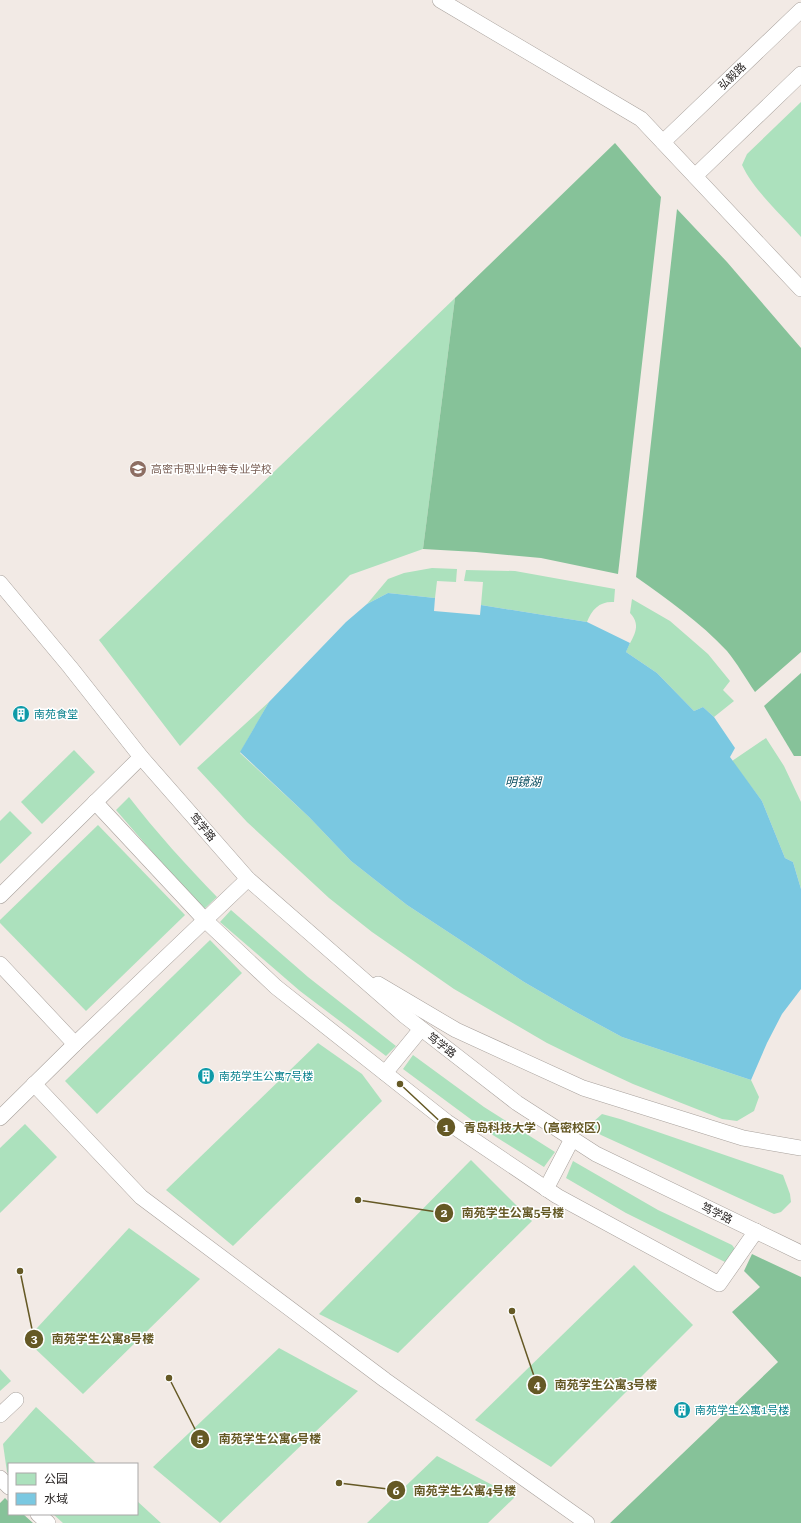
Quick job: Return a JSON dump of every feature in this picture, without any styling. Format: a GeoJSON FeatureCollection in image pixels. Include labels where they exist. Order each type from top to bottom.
{"type":"FeatureCollection","features":[{"type":"Feature","properties":{"kind":"lane"},"geometry":{"type":"LineString","coordinates":[[440,0],[641,119],[801,289]]}},
{"type":"Feature","properties":{"kind":"lane","name":"弘毅路"},"geometry":{"type":"LineString","coordinates":[[663,142],[801,10]]}},
{"type":"Feature","properties":{"kind":"lane"},"geometry":{"type":"LineString","coordinates":[[695,176],[801,74]]}},
{"type":"Feature","properties":{"kind":"lane","name":"笃学路"},"geometry":{"type":"LineString","coordinates":[[0,584],[70,667],[142,757],[248,879],[421,1029],[517,1103],[596,1154],[801,1253]]}},
{"type":"Feature","properties":{"kind":"lane"},"geometry":{"type":"LineString","coordinates":[[0,896],[142,757]]}},
{"type":"Feature","properties":{"kind":"lane"},"geometry":{"type":"LineString","coordinates":[[95,802],[205,920],[276,987],[447,1122],[546,1189],[720,1284],[756,1231]]}},
{"type":"Feature","properties":{"kind":"lane"},"geometry":{"type":"LineString","coordinates":[[0,1118],[75,1044],[248,879]]}},
{"type":"Feature","properties":{"kind":"lane"},"geometry":{"type":"LineString","coordinates":[[0,964],[75,1044]]}},
{"type":"Feature","properties":{"kind":"lane"},"geometry":{"type":"LineString","coordinates":[[345,964],[456,1030],[583,1088],[742,1138],[801,1148]]}},
{"type":"Feature","properties":{"kind":"lane"},"geometry":{"type":"LineString","coordinates":[[385,1073],[421,1029]]}},
{"type":"Feature","properties":{"kind":"lane"},"geometry":{"type":"LineString","coordinates":[[34,1084],[142,1196],[385,1380],[587,1523]]}},
{"type":"Feature","properties":{"kind":"lane"},"geometry":{"type":"LineString","coordinates":[[546,1189],[572,1138]]}},
{"type":"Feature","properties":{"kind":"lane"},"geometry":{"type":"LineString","coordinates":[[0,1415],[16,1400]]}},
{"type":"Feature","properties":{"kind":"lane"},"geometry":{"type":"LineString","coordinates":[[0,1478],[8,1486]]}},
{"type":"Feature","properties":{"kind":"lane"},"geometry":{"type":"LineString","coordinates":[[39,1515],[48,1523]]}},
{"type":"Feature","properties":{"kind":"green space"},"geometry":{"type":"Polygon","coordinates":[[[801,102],[801,237],[761,193],[747,175],[742,165],[747,154],[801,102]]]}},
{"type":"Feature","properties":{"kind":"green space"},"geometry":{"type":"Polygon","coordinates":[[[615,143],[661,197],[618,574],[541,558],[423,549],[455,298],[615,143]]]}},
{"type":"Feature","properties":{"kind":"green space"},"geometry":{"type":"Polygon","coordinates":[[[677,209],[727,262],[801,348],[801,652],[755,692],[731,656],[717,640],[683,611],[636,577],[677,209]]]}},
{"type":"Feature","properties":{"kind":"green space"},"geometry":{"type":"Polygon","coordinates":[[[455,298],[423,549],[350,575],[180,746],[99,640],[455,298]]]}},
{"type":"Feature","properties":{"kind":"green space"},"geometry":{"type":"Polygon","coordinates":[[[432,568],[457,569],[456,582],[437,581],[435,598],[388,593],[367,604],[388,579],[404,573],[432,568]]]}},
{"type":"Feature","properties":{"kind":"green space"},"geometry":{"type":"Polygon","coordinates":[[[466,570],[515,571],[615,589],[614,602],[601,604],[591,613],[587,622],[481,605],[483,582],[464,581],[466,570]]]}},
{"type":"Feature","properties":{"kind":"green space"},"geometry":{"type":"Polygon","coordinates":[[[632,599],[670,621],[708,654],[730,681],[723,690],[734,701],[714,717],[703,707],[694,711],[657,673],[626,652],[636,628],[634,618],[630,613],[632,599]]]}},
{"type":"Feature","properties":{"kind":"green space"},"geometry":{"type":"Polygon","coordinates":[[[801,673],[801,756],[794,756],[764,706],[801,673]]]}},
{"type":"Feature","properties":{"kind":"green space"},"geometry":{"type":"Polygon","coordinates":[[[269,702],[240,753],[309,817],[351,861],[407,905],[524,982],[574,1011],[622,1037],[751,1080],[759,1097],[754,1111],[737,1121],[722,1119],[633,1084],[547,1043],[454,989],[372,932],[329,898],[247,822],[197,768],[269,702]]]}},
{"type":"Feature","properties":{"kind":"green space"},"geometry":{"type":"Polygon","coordinates":[[[766,738],[784,766],[801,802],[801,889],[793,862],[785,858],[762,801],[732,761],[766,738]]]}},
{"type":"Feature","properties":{"kind":"green space"},"geometry":{"type":"Polygon","coordinates":[[[74,750],[95,772],[42,824],[21,802],[74,750]]]}},
{"type":"Feature","properties":{"kind":"green space"},"geometry":{"type":"Polygon","coordinates":[[[129,797],[194,873],[217,897],[204,909],[116,810],[129,797]]]}},
{"type":"Feature","properties":{"kind":"green space"},"geometry":{"type":"Polygon","coordinates":[[[10,811],[32,833],[0,864],[0,821],[10,811]]]}},
{"type":"Feature","properties":{"kind":"green space"},"geometry":{"type":"Polygon","coordinates":[[[98,825],[185,915],[86,1011],[0,923],[0,920],[98,825]]]}},
{"type":"Feature","properties":{"kind":"green space"},"geometry":{"type":"Polygon","coordinates":[[[231,910],[308,977],[396,1046],[386,1056],[300,991],[220,922],[231,910]]]}},
{"type":"Feature","properties":{"kind":"green space"},"geometry":{"type":"Polygon","coordinates":[[[210,940],[242,973],[97,1114],[65,1081],[210,940]]]}},
{"type":"Feature","properties":{"kind":"green space"},"geometry":{"type":"Polygon","coordinates":[[[318,1043],[362,1074],[382,1101],[233,1246],[166,1190],[318,1043]]]}},
{"type":"Feature","properties":{"kind":"green space"},"geometry":{"type":"Polygon","coordinates":[[[413,1055],[484,1107],[555,1152],[544,1167],[488,1132],[403,1069],[413,1055]]]}},
{"type":"Feature","properties":{"kind":"green space"},"geometry":{"type":"Polygon","coordinates":[[[602,1114],[783,1175],[790,1194],[791,1202],[781,1212],[774,1214],[601,1135],[595,1131],[592,1123],[602,1114]]]}},
{"type":"Feature","properties":{"kind":"green space"},"geometry":{"type":"Polygon","coordinates":[[[25,1124],[57,1157],[0,1213],[0,1148],[25,1124]]]}},
{"type":"Feature","properties":{"kind":"green space"},"geometry":{"type":"Polygon","coordinates":[[[471,1160],[532,1221],[398,1353],[319,1314],[471,1160]]]}},
{"type":"Feature","properties":{"kind":"green space"},"geometry":{"type":"Polygon","coordinates":[[[573,1161],[658,1210],[732,1245],[735,1249],[725,1262],[626,1213],[566,1178],[573,1161]]]}},
{"type":"Feature","properties":{"kind":"green space"},"geometry":{"type":"Polygon","coordinates":[[[129,1228],[200,1279],[83,1394],[26,1340],[129,1228]]]}},
{"type":"Feature","properties":{"kind":"green space"},"geometry":{"type":"Polygon","coordinates":[[[752,1254],[801,1277],[801,1523],[610,1523],[778,1362],[732,1312],[760,1287],[744,1271],[752,1254]]]}},
{"type":"Feature","properties":{"kind":"green space"},"geometry":{"type":"Polygon","coordinates":[[[634,1265],[693,1325],[551,1467],[475,1420],[634,1265]]]}},
{"type":"Feature","properties":{"kind":"green space"},"geometry":{"type":"Polygon","coordinates":[[[279,1348],[358,1391],[220,1523],[153,1467],[279,1348]]]}},
{"type":"Feature","properties":{"kind":"green space"},"geometry":{"type":"Polygon","coordinates":[[[0,1369],[11,1381],[0,1391],[0,1369]]]}},
{"type":"Feature","properties":{"kind":"green space"},"geometry":{"type":"Polygon","coordinates":[[[36,1407],[96,1463],[8,1463],[8,1473],[3,1444],[36,1407]]]}},
{"type":"Feature","properties":{"kind":"green space"},"geometry":{"type":"Polygon","coordinates":[[[437,1456],[515,1497],[488,1523],[367,1523],[437,1456]]]}},
{"type":"Feature","properties":{"kind":"green space"},"geometry":{"type":"Polygon","coordinates":[[[5,1498],[8,1501],[8,1515],[24,1515],[33,1523],[0,1523],[0,1503],[5,1498]]]}},
{"type":"Feature","properties":{"kind":"green space"},"geometry":{"type":"Polygon","coordinates":[[[138,1502],[161,1523],[63,1523],[54,1515],[138,1515],[138,1502]]]}},
{"type":"Feature","properties":{"kind":"water","name":"明镜湖"},"geometry":{"type":"Polygon","coordinates":[[[388,593],[435,598],[434,611],[480,615],[481,605],[587,622],[630,643],[626,652],[657,673],[694,711],[703,707],[714,717],[735,748],[730,757],[762,801],[785,858],[793,862],[801,889],[801,989],[782,1014],[767,1043],[751,1080],[622,1037],[524,982],[407,905],[351,861],[309,817],[240,752],[269,702],[346,622],[367,604],[388,593]]]}},
{"type":"Feature","properties":{"kind":"place","name":"高密市职业中等专业学校"},"geometry":{"type":"Point","coordinates":[138,469]}},
{"type":"Feature","properties":{"kind":"place","name":"南苑食堂"},"geometry":{"type":"Point","coordinates":[21,714]}},
{"type":"Feature","properties":{"kind":"place","name":"南苑学生公寓7号楼"},"geometry":{"type":"Point","coordinates":[206,1076]}},
{"type":"Feature","properties":{"kind":"place","name":"青岛科技大学（高密校区）"},"geometry":{"type":"Point","coordinates":[400,1084]}},
{"type":"Feature","properties":{"kind":"place","name":"南苑学生公寓5号楼"},"geometry":{"type":"Point","coordinates":[358,1200]}},
{"type":"Feature","properties":{"kind":"place","name":"南苑学生公寓8号楼"},"geometry":{"type":"Point","coordinates":[20,1271]}},
{"type":"Feature","properties":{"kind":"place","name":"南苑学生公寓3号楼"},"geometry":{"type":"Point","coordinates":[512,1311]}},
{"type":"Feature","properties":{"kind":"place","name":"南苑学生公寓6号楼"},"geometry":{"type":"Point","coordinates":[169,1378]}},
{"type":"Feature","properties":{"kind":"place","name":"南苑学生公寓1号楼"},"geometry":{"type":"Point","coordinates":[682,1410]}},
{"type":"Feature","properties":{"kind":"place","name":"南苑学生公寓4号楼"},"geometry":{"type":"Point","coordinates":[339,1483]}}]}
